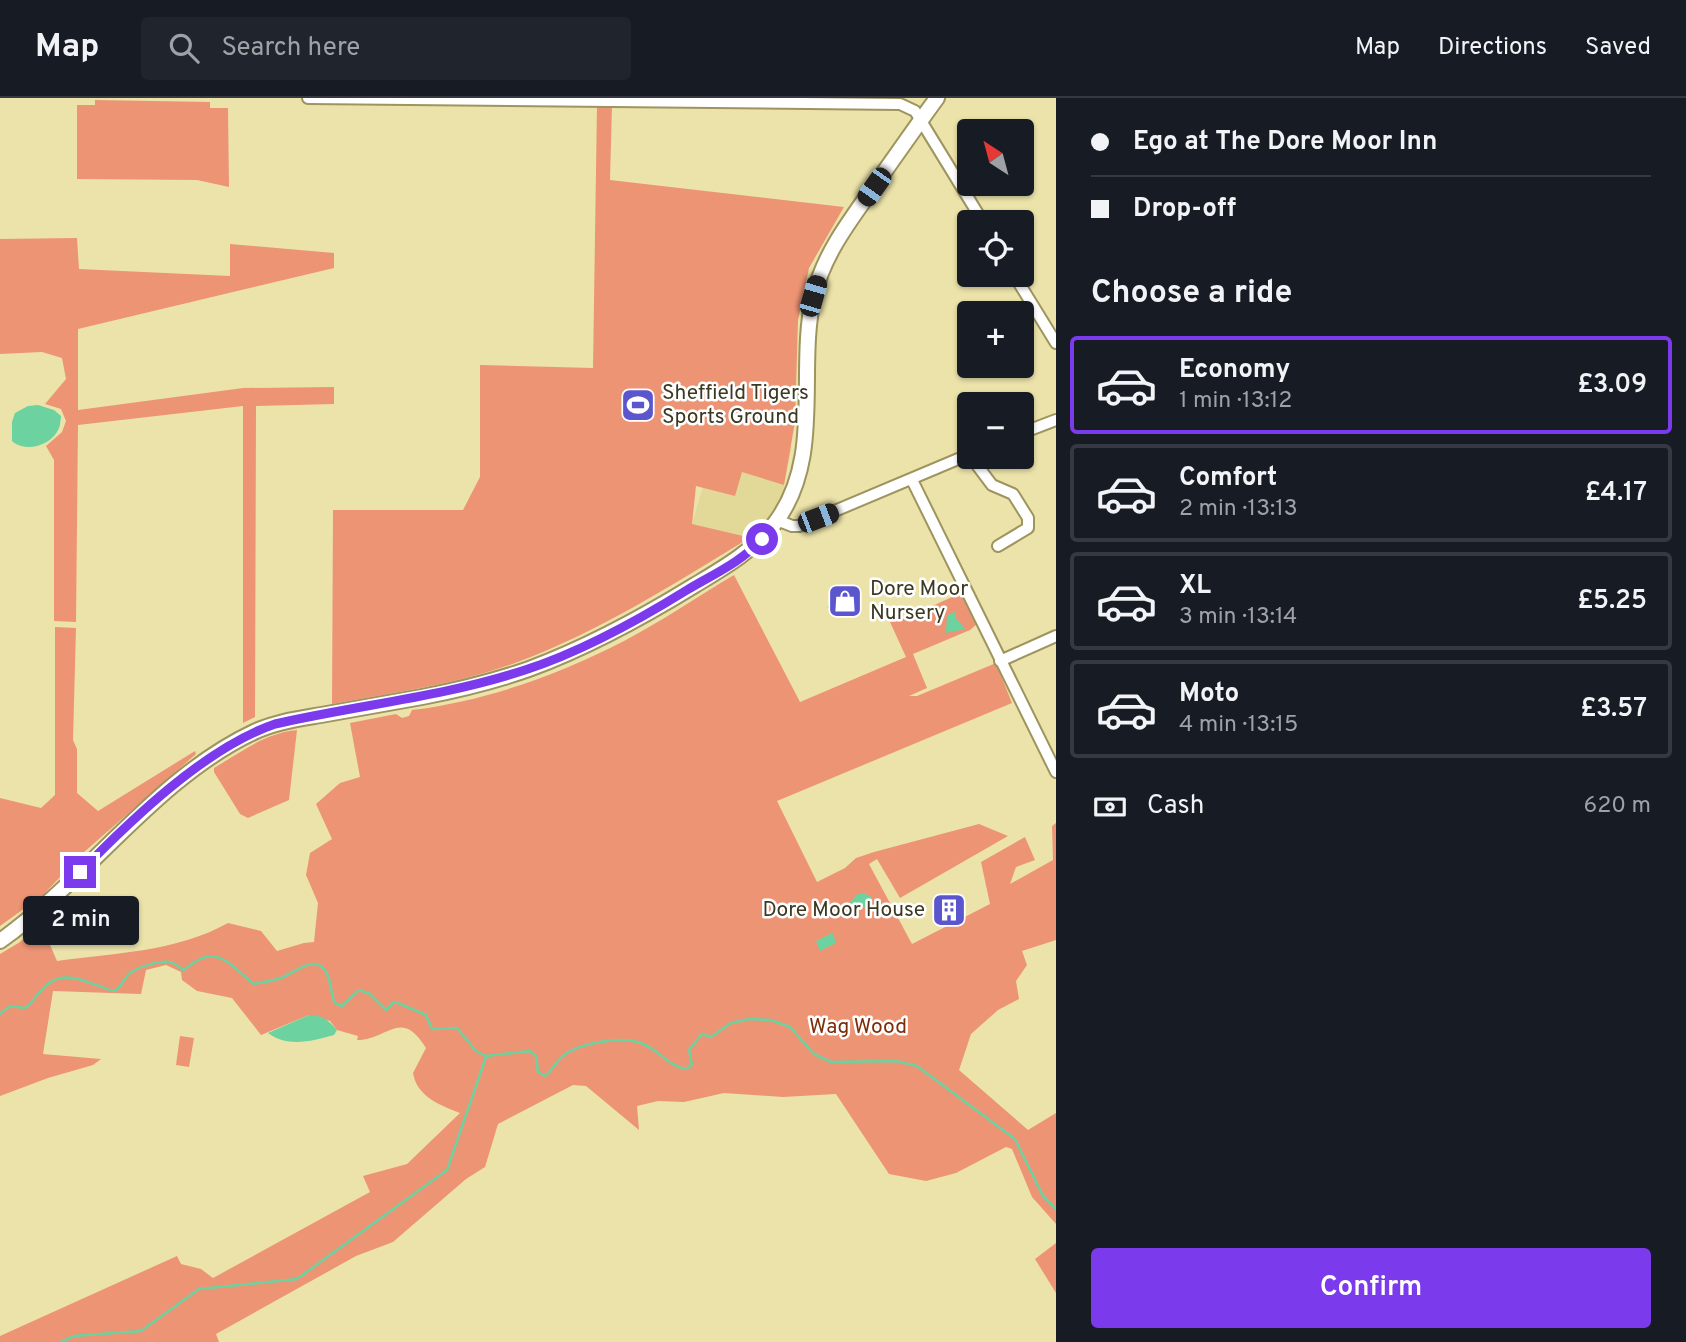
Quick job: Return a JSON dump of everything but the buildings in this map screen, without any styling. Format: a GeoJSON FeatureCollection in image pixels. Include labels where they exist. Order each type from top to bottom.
{"type":"FeatureCollection","features":[{"type":"Feature","properties":{"kind":"main road"},"geometry":{"type":"LineString","coordinates":[[0,941],[52,901],[151,806],[217,753],[240,739],[275,724],[426,696],[507,676],[546,662],[675,598],[760,542],[778,520],[793,490],[802,456],[807,418],[809,319],[820,273],[838,237],[937,98]]}},
{"type":"Feature","properties":{"kind":"street"},"geometry":{"type":"LineString","coordinates":[[308,98],[892,103],[910,107],[921,120],[976,210]]}},
{"type":"Feature","properties":{"kind":"street"},"geometry":{"type":"LineString","coordinates":[[1021,287],[1056,343]]}},
{"type":"Feature","properties":{"kind":"street"},"geometry":{"type":"LineString","coordinates":[[1034,428],[1056,419]]}},
{"type":"Feature","properties":{"kind":"street"},"geometry":{"type":"LineString","coordinates":[[778,520],[799,526],[957,461]]}},
{"type":"Feature","properties":{"kind":"street"},"geometry":{"type":"LineString","coordinates":[[980,469],[992,485],[1013,494],[1028,518],[1028,528],[998,546]]}},
{"type":"Feature","properties":{"kind":"street"},"geometry":{"type":"LineString","coordinates":[[912,480],[1056,772]]}},
{"type":"Feature","properties":{"kind":"street"},"geometry":{"type":"LineString","coordinates":[[1000,661],[1056,636]]}},
{"type":"Feature","properties":{"kind":"shaded area"},"geometry":{"type":"Polygon","coordinates":[[[38,405],[54,410],[61,416],[56,434],[38,446],[17,445],[12,441],[15,413],[28,406],[38,405]]]}},
{"type":"Feature","properties":{"kind":"shaded area"},"geometry":{"type":"Polygon","coordinates":[[[792,447],[781,500],[768,522],[750,540],[692,524],[710,462],[792,447]]]}},
{"type":"Feature","properties":{"kind":"shaded area"},"geometry":{"type":"Polygon","coordinates":[[[955,612],[955,617],[965,629],[946,633],[947,615],[955,612]]]}},
{"type":"Feature","properties":{"kind":"shaded area"},"geometry":{"type":"Polygon","coordinates":[[[858,894],[872,897],[867,906],[849,910],[848,905],[858,894]]]}},
{"type":"Feature","properties":{"kind":"shaded area"},"geometry":{"type":"Polygon","coordinates":[[[833,934],[836,943],[820,951],[816,941],[833,934]]]}},
{"type":"Feature","properties":{"kind":"shaded area"},"geometry":{"type":"Polygon","coordinates":[[[309,1015],[328,1021],[337,1030],[334,1035],[292,1042],[268,1033],[309,1015]]]}},
{"type":"Feature","properties":{"kind":"green space"},"geometry":{"type":"Polygon","coordinates":[[[95,100],[210,102],[210,108],[228,108],[229,187],[197,180],[77,179],[77,105],[95,105],[95,100]]]}},
{"type":"Feature","properties":{"kind":"green space","name":"Sheffield Tigers Sports Ground"},"geometry":{"type":"Polygon","coordinates":[[[597,105],[612,105],[610,180],[844,207],[809,268],[798,320],[795,422],[784,485],[742,472],[735,496],[696,486],[692,524],[743,536],[746,540],[634,607],[575,637],[515,663],[471,677],[332,704],[333,510],[463,510],[480,477],[480,365],[593,368],[597,105]]]}},
{"type":"Feature","properties":{"kind":"green space"},"geometry":{"type":"Polygon","coordinates":[[[77,238],[79,269],[230,276],[230,244],[334,253],[334,268],[78,329],[78,410],[243,388],[334,387],[334,404],[256,406],[255,717],[243,723],[243,406],[78,425],[76,622],[54,621],[54,460],[46,446],[62,432],[66,421],[61,409],[45,404],[66,379],[62,358],[42,352],[0,354],[0,239],[77,238]]]}},
{"type":"Feature","properties":{"kind":"green space","name":"Wag Wood"},"geometry":{"type":"Polygon","coordinates":[[[734,575],[800,702],[906,657],[890,622],[899,621],[961,593],[977,624],[970,630],[913,654],[927,688],[909,696],[917,696],[996,663],[1012,703],[777,801],[817,882],[845,868],[856,858],[979,824],[1008,836],[900,898],[877,859],[869,864],[912,944],[990,904],[981,862],[1025,837],[1035,860],[1016,867],[1010,884],[1053,860],[1052,826],[1056,823],[1056,940],[1022,951],[1027,965],[1016,981],[1019,999],[998,1010],[971,1034],[959,1070],[1028,1130],[1056,1113],[1056,1224],[1032,1197],[1012,1149],[1006,1147],[956,1173],[926,1181],[889,1174],[836,1094],[783,1097],[724,1093],[684,1102],[658,1101],[637,1106],[639,1130],[586,1086],[573,1085],[498,1124],[485,1167],[466,1179],[393,1242],[356,1256],[216,1334],[219,1342],[0,1342],[0,1336],[177,1256],[181,1264],[201,1269],[213,1278],[370,1192],[363,1176],[407,1164],[460,1113],[430,1099],[419,1088],[413,1073],[426,1048],[409,1029],[401,1027],[368,1039],[357,1040],[358,1036],[337,1030],[330,1021],[309,1015],[261,1035],[232,998],[197,991],[182,980],[181,972],[166,965],[146,970],[141,994],[53,991],[43,1054],[101,1059],[93,1065],[0,1096],[0,954],[20,942],[41,924],[57,961],[166,946],[208,933],[228,923],[261,931],[277,951],[314,942],[318,903],[306,875],[310,853],[332,839],[316,804],[340,783],[360,777],[350,723],[396,714],[402,718],[409,716],[412,710],[494,693],[573,665],[624,641],[734,575]]]}},
{"type":"Feature","properties":{"kind":"green space"},"geometry":{"type":"Polygon","coordinates":[[[55,627],[76,628],[73,740],[77,749],[77,793],[98,811],[195,751],[196,754],[83,853],[43,895],[0,926],[0,798],[41,808],[55,795],[55,627]]]}},
{"type":"Feature","properties":{"kind":"green space"},"geometry":{"type":"Polygon","coordinates":[[[297,730],[289,800],[248,818],[240,814],[214,768],[264,739],[297,730]]]}},
{"type":"Feature","properties":{"kind":"green space"},"geometry":{"type":"Polygon","coordinates":[[[180,1036],[194,1038],[189,1067],[176,1065],[180,1036]]]}},
{"type":"Feature","properties":{"kind":"green space"},"geometry":{"type":"Polygon","coordinates":[[[1056,1243],[1056,1293],[1035,1259],[1056,1243]]]}},
{"type":"Feature","properties":{"kind":"waterway"},"geometry":{"type":"LineString","coordinates":[[835,609],[846,610],[854,606]]}},
{"type":"Feature","properties":{"kind":"waterway"},"geometry":{"type":"LineString","coordinates":[[0,1014],[10,1006],[25,1008],[49,983],[57,979],[73,978],[114,991],[129,974],[144,966],[168,962],[183,970],[198,960],[214,957],[229,963],[254,984],[278,979],[305,966],[316,964],[328,976],[335,1003],[342,1006],[359,990],[370,994],[386,1010],[394,1002],[398,1003],[426,1015],[432,1029],[457,1028],[476,1051],[486,1056],[530,1051],[536,1056],[538,1072],[545,1076],[559,1060],[575,1049],[599,1042],[623,1040],[643,1044],[674,1065],[686,1069],[692,1065],[689,1050],[702,1034],[711,1037],[731,1023],[749,1019],[771,1020],[790,1027],[814,1054],[831,1062],[896,1061],[917,1066],[1015,1139],[1043,1196],[1056,1209]]}},
{"type":"Feature","properties":{"kind":"waterway"},"geometry":{"type":"LineString","coordinates":[[61,1342],[74,1336],[141,1331],[199,1289],[297,1279],[447,1170],[486,1057]]}},
{"type":"Feature","properties":{"kind":"place","name":"Sheffield Tigers Sports Ground"},"geometry":{"type":"Point","coordinates":[638,405]}},
{"type":"Feature","properties":{"kind":"place","name":"Dore Moor Nursery"},"geometry":{"type":"Point","coordinates":[845,601]}},
{"type":"Feature","properties":{"kind":"place","name":"Dore Moor House"},"geometry":{"type":"Point","coordinates":[949,910]}},
{"type":"Feature","properties":{"kind":"route"},"geometry":{"type":"LineString","coordinates":[[80,872],[179,783],[217,753],[253,732],[292,720],[426,696],[527,670],[586,644],[675,598],[744,555],[762,539]]}}]}
